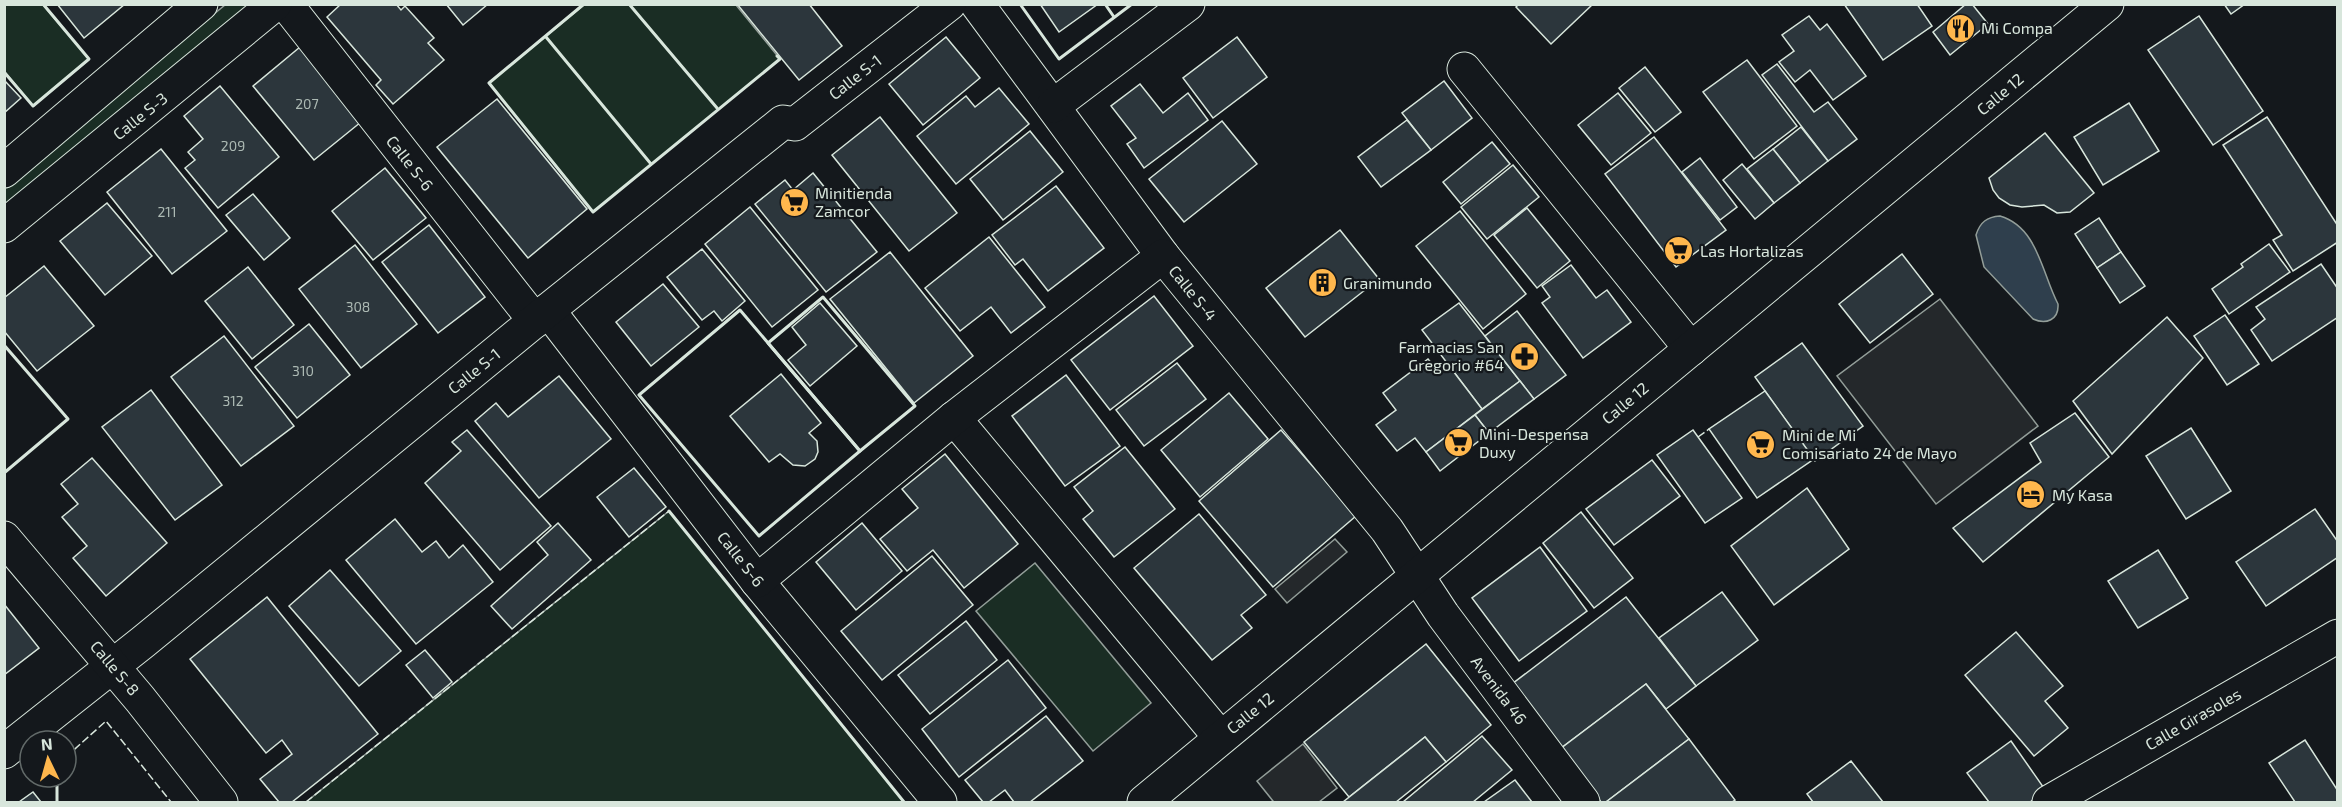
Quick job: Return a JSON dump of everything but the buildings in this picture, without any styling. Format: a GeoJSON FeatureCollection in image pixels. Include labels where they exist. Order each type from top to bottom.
{"type":"FeatureCollection","features":[{"type":"Feature","properties":{"kind":"street"},"geometry":{"type":"LineString","coordinates":[[4,171],[201,4]]}},
{"type":"Feature","properties":{"kind":"street","name":"Calle S-1"},"geometry":{"type":"LineString","coordinates":[[4,752],[783,122],[795,124],[949,4]]}},
{"type":"Feature","properties":{"kind":"street","name":"Calle S-4"},"geometry":{"type":"LineString","coordinates":[[977,4],[1163,256],[1387,530],[1418,576]]}},
{"type":"Feature","properties":{"kind":"street"},"geometry":{"type":"LineString","coordinates":[[1053,106],[1188,4]]}},
{"type":"Feature","properties":{"kind":"street","name":"Calle 12"},"geometry":{"type":"LineString","coordinates":[[1155,799],[1220,737],[1783,275],[2107,4]]}},
{"type":"Feature","properties":{"kind":"street","name":"Calle S-6"},"geometry":{"type":"LineString","coordinates":[[274,6],[542,315],[940,802]]}},
{"type":"Feature","properties":{"kind":"street","name":"Calle S-3"},"geometry":{"type":"LineString","coordinates":[[4,226],[274,6]]}},
{"type":"Feature","properties":{"kind":"street"},"geometry":{"type":"LineString","coordinates":[[1464,69],[1691,349]]}},
{"type":"Feature","properties":{"kind":"street"},"geometry":{"type":"LineString","coordinates":[[758,581],[954,418],[1163,256]]}},
{"type":"Feature","properties":{"kind":"street"},"geometry":{"type":"LineString","coordinates":[[954,418],[1220,737]]}},
{"type":"Feature","properties":{"kind":"street","name":"Calle S-8"},"geometry":{"type":"LineString","coordinates":[[4,538],[112,666],[221,802]]}},
{"type":"Feature","properties":{"kind":"street","name":"Avenida 46"},"geometry":{"type":"LineString","coordinates":[[1418,576],[1443,615],[1583,802]]}},
{"type":"Feature","properties":{"kind":"street","name":"Calle Girasoles"},"geometry":{"type":"LineString","coordinates":[[2049,802],[2337,636]]}},
{"type":"Feature","properties":{"kind":"green space"},"geometry":{"type":"Polygon","coordinates":[[[4,5],[43,5],[89,59],[33,106],[5,72],[4,5]]]}},
{"type":"Feature","properties":{"kind":"green space"},"geometry":{"type":"Polygon","coordinates":[[[225,5],[249,5],[5,210],[5,186],[225,5]]]}},
{"type":"Feature","properties":{"kind":"green space"},"geometry":{"type":"Polygon","coordinates":[[[584,5],[736,5],[780,59],[593,212],[489,83],[584,5]]]}},
{"type":"Feature","properties":{"kind":"green space"},"geometry":{"type":"Polygon","coordinates":[[[669,511],[904,802],[306,802],[669,511]]]}},
{"type":"Feature","properties":{"kind":"green space"},"geometry":{"type":"Polygon","coordinates":[[[1035,563],[1151,703],[1093,751],[976,611],[1035,563]]]}},
{"type":"Feature","properties":{"kind":"shaded area"},"geometry":{"type":"Polygon","coordinates":[[[1940,299],[2038,426],[1936,504],[1837,376],[1940,299]]]}},
{"type":"Feature","properties":{"kind":"shaded area"},"geometry":{"type":"Polygon","coordinates":[[[1335,539],[1347,552],[1287,603],[1275,589],[1335,539]]]}},
{"type":"Feature","properties":{"kind":"shaded area"},"geometry":{"type":"Polygon","coordinates":[[[1303,744],[1337,788],[1319,802],[1271,802],[1273,801],[1257,781],[1303,744]]]}},
{"type":"Feature","properties":{"kind":"water"},"geometry":{"type":"Polygon","coordinates":[[[2000,216],[2023,230],[2037,253],[2058,304],[2056,314],[2051,320],[2033,319],[1984,267],[1976,235],[1985,221],[2000,216]]]}},
{"type":"Feature","properties":{"kind":"fence"},"geometry":{"type":"LineString","coordinates":[[1698,437],[1709,429]]}},
{"type":"Feature","properties":{"kind":"fence"},"geometry":{"type":"LineString","coordinates":[[306,802],[669,511]]}},
{"type":"Feature","properties":{"kind":"fence"},"geometry":{"type":"LineString","coordinates":[[78,746],[106,721],[171,802]]}},
{"type":"Feature","properties":{"kind":"wall"},"geometry":{"type":"LineString","coordinates":[[4,72],[33,106],[89,59],[43,4]]}},
{"type":"Feature","properties":{"kind":"wall"},"geometry":{"type":"LineString","coordinates":[[584,4],[489,83],[593,212],[780,59],[777,56]]}},
{"type":"Feature","properties":{"kind":"wall"},"geometry":{"type":"LineString","coordinates":[[629,4],[717,108]]}},
{"type":"Feature","properties":{"kind":"wall"},"geometry":{"type":"LineString","coordinates":[[1020,4],[1059,59],[1132,4]]}},
{"type":"Feature","properties":{"kind":"wall"},"geometry":{"type":"LineString","coordinates":[[1105,4],[1114,17]]}},
{"type":"Feature","properties":{"kind":"wall"},"geometry":{"type":"LineString","coordinates":[[546,37],[651,164]]}},
{"type":"Feature","properties":{"kind":"wall"},"geometry":{"type":"LineString","coordinates":[[823,297],[915,406],[860,451],[768,343],[823,297]]}},
{"type":"Feature","properties":{"kind":"wall"},"geometry":{"type":"LineString","coordinates":[[740,310],[860,451],[759,536],[639,395],[740,310]]}},
{"type":"Feature","properties":{"kind":"wall"},"geometry":{"type":"LineString","coordinates":[[4,345],[68,419],[4,473]]}},
{"type":"Feature","properties":{"kind":"wall"},"geometry":{"type":"LineString","coordinates":[[669,511],[904,802]]}},
{"type":"Feature","properties":{"kind":"wall"},"geometry":{"type":"LineString","coordinates":[[57,789],[57,802]]}},
{"type":"Feature","properties":{"kind":"place","name":"Mi Compa"},"geometry":{"type":"Point","coordinates":[1960,28]}},
{"type":"Feature","properties":{"kind":"place","name":"Minitienda Zamcor"},"geometry":{"type":"Point","coordinates":[794,202]}},
{"type":"Feature","properties":{"kind":"place","name":"Las Hortalizas"},"geometry":{"type":"Point","coordinates":[1679,251]}},
{"type":"Feature","properties":{"kind":"place","name":"Granimundo"},"geometry":{"type":"Point","coordinates":[1322,283]}},
{"type":"Feature","properties":{"kind":"place","name":"Farmacias San Gregorio #64"},"geometry":{"type":"Point","coordinates":[1525,356]}},
{"type":"Feature","properties":{"kind":"place","name":"Mini-Despensa Duxy"},"geometry":{"type":"Point","coordinates":[1458,443]}},
{"type":"Feature","properties":{"kind":"place","name":"Mini de Mi Comisariato 24 de Mayo"},"geometry":{"type":"Point","coordinates":[1761,444]}},
{"type":"Feature","properties":{"kind":"place","name":"My Kasa"},"geometry":{"type":"Point","coordinates":[2031,495]}}]}
